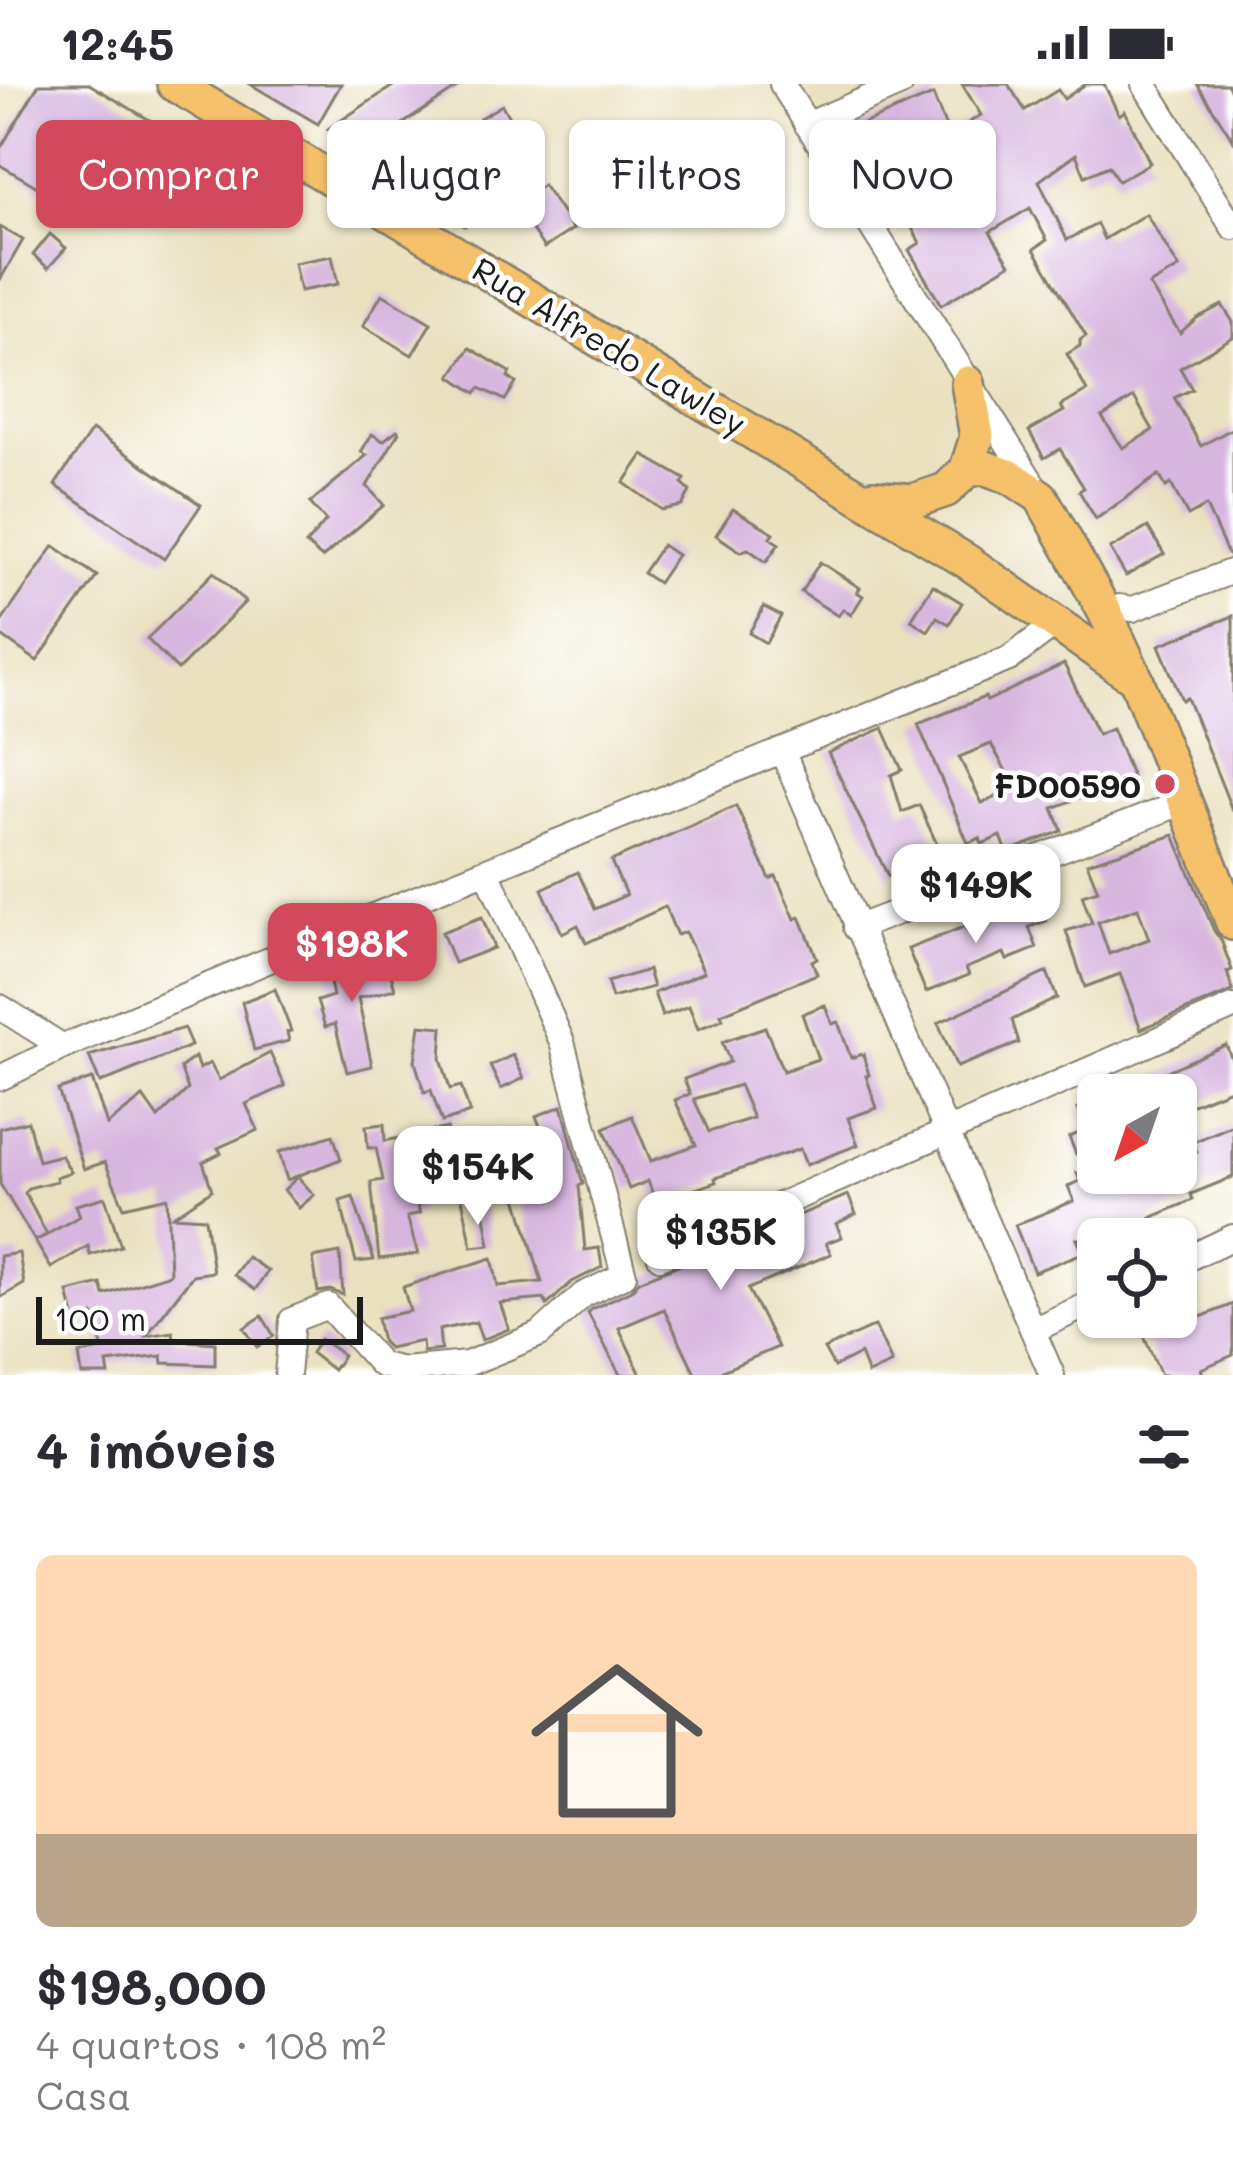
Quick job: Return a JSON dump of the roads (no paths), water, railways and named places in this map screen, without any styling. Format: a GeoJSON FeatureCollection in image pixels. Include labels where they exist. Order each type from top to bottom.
{"type":"FeatureCollection","features":[{"type":"Feature","properties":{"kind":"main road","name":"Rua Alfredo Lawley"},"geometry":{"type":"LineString","coordinates":[[174,84],[860,495],[968,562],[1136,679]]}},
{"type":"Feature","properties":{"kind":"main road"},"geometry":{"type":"LineString","coordinates":[[968,383],[977,436],[956,481],[946,525],[968,562]]}},
{"type":"Feature","properties":{"kind":"main road","name":"Rua Alfredo Lawley"},"geometry":{"type":"LineString","coordinates":[[860,495],[913,501],[991,469],[1041,496]]}},
{"type":"Feature","properties":{"kind":"main road"},"geometry":{"type":"LineString","coordinates":[[1041,496],[1136,679],[1233,923]]}},
{"type":"Feature","properties":{"kind":"main road"},"geometry":{"type":"LineString","coordinates":[[1057,623],[1095,622],[1105,612]]}},
{"type":"Feature","properties":{"kind":"street"},"geometry":{"type":"LineString","coordinates":[[782,84],[1041,496]]}},
{"type":"Feature","properties":{"kind":"street"},"geometry":{"type":"LineString","coordinates":[[807,125],[901,84]]}},
{"type":"Feature","properties":{"kind":"street"},"geometry":{"type":"LineString","coordinates":[[1144,84],[1233,227]]}},
{"type":"Feature","properties":{"kind":"street"},"geometry":{"type":"LineString","coordinates":[[1105,612],[1133,608],[1233,571]]}},
{"type":"Feature","properties":{"kind":"street"},"geometry":{"type":"LineString","coordinates":[[0,1078],[62,1047],[1009,658],[1057,623]]}},
{"type":"Feature","properties":{"kind":"street"},"geometry":{"type":"LineString","coordinates":[[782,751],[1052,1375]]}},
{"type":"Feature","properties":{"kind":"street"},"geometry":{"type":"LineString","coordinates":[[856,928],[1184,802]]}},
{"type":"Feature","properties":{"kind":"street"},"geometry":{"type":"LineString","coordinates":[[287,1375],[292,1320],[328,1306],[381,1365],[403,1370],[466,1364],[540,1334],[583,1295],[624,1275],[562,1042],[487,871]]}},
{"type":"Feature","properties":{"kind":"street"},"geometry":{"type":"LineString","coordinates":[[0,1007],[62,1047]]}},
{"type":"Feature","properties":{"kind":"street"},"geometry":{"type":"LineString","coordinates":[[660,1257],[1233,1007]]}},
{"type":"Feature","properties":{"kind":"street"},"geometry":{"type":"LineString","coordinates":[[1197,1254],[1233,1238]]}},
{"type":"Feature","properties":{"kind":"street"},"geometry":{"type":"LineString","coordinates":[[1033,1330],[1077,1310]]}},
{"type":"Feature","properties":{"kind":"place","name":"FD00590"},"geometry":{"type":"Point","coordinates":[1165,784]}}]}
